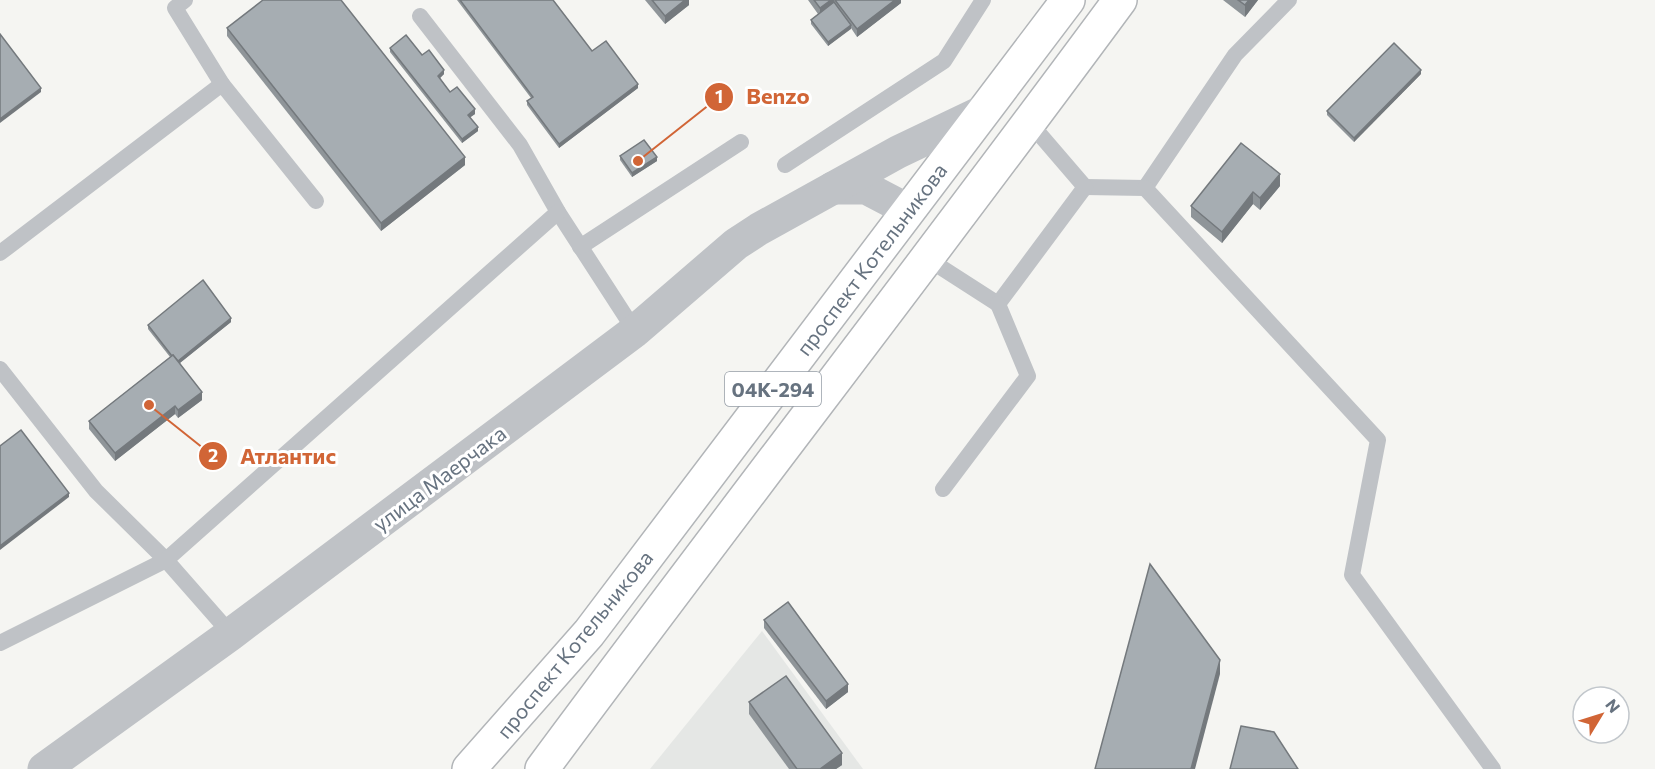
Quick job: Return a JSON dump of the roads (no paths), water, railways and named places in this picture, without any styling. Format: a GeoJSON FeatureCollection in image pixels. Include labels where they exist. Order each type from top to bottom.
{"type":"FeatureCollection","features":[{"type":"Feature","properties":{"kind":"highway","name":"проспект Котельникова"},"geometry":{"type":"LineString","coordinates":[[469,769],[589,633],[1068,0]]}},
{"type":"Feature","properties":{"kind":"highway","name":"04К-294"},"geometry":{"type":"LineString","coordinates":[[542,769],[928,259],[1120,0]]}},
{"type":"Feature","properties":{"kind":"street","name":"улица Маерчака"},"geometry":{"type":"LineString","coordinates":[[44,769],[231,634],[634,331],[736,244],[898,152],[984,111]]}},
{"type":"Feature","properties":{"kind":"street"},"geometry":{"type":"LineString","coordinates":[[833,188],[866,188],[908,210]]}},
{"type":"Feature","properties":{"kind":"lane"},"geometry":{"type":"LineString","coordinates":[[185,0],[175,8],[222,84],[315,201]]}},
{"type":"Feature","properties":{"kind":"lane"},"geometry":{"type":"LineString","coordinates":[[785,165],[944,62],[983,0]]}},
{"type":"Feature","properties":{"kind":"lane"},"geometry":{"type":"LineString","coordinates":[[1145,188],[1235,55],[1289,0]]}},
{"type":"Feature","properties":{"kind":"lane"},"geometry":{"type":"LineString","coordinates":[[420,16],[520,145],[558,212],[634,331]]}},
{"type":"Feature","properties":{"kind":"lane"},"geometry":{"type":"LineString","coordinates":[[0,253],[222,84]]}},
{"type":"Feature","properties":{"kind":"lane"},"geometry":{"type":"LineString","coordinates":[[1030,123],[1085,187],[1145,188],[1378,440],[1352,575],[1493,769]]}},
{"type":"Feature","properties":{"kind":"lane"},"geometry":{"type":"LineString","coordinates":[[580,247],[741,142]]}},
{"type":"Feature","properties":{"kind":"lane"},"geometry":{"type":"LineString","coordinates":[[998,304],[1085,187]]}},
{"type":"Feature","properties":{"kind":"lane"},"geometry":{"type":"LineString","coordinates":[[0,643],[166,560],[558,212]]}},
{"type":"Feature","properties":{"kind":"lane"},"geometry":{"type":"LineString","coordinates":[[928,259],[998,304],[1028,376],[943,489]]}},
{"type":"Feature","properties":{"kind":"lane"},"geometry":{"type":"LineString","coordinates":[[0,369],[96,490],[166,560],[231,634]]}},
{"type":"Feature","properties":{"kind":"place","name":"Benzo"},"geometry":{"type":"Point","coordinates":[638,161]}},
{"type":"Feature","properties":{"kind":"place","name":"Атлантис"},"geometry":{"type":"Point","coordinates":[149,405]}}]}
